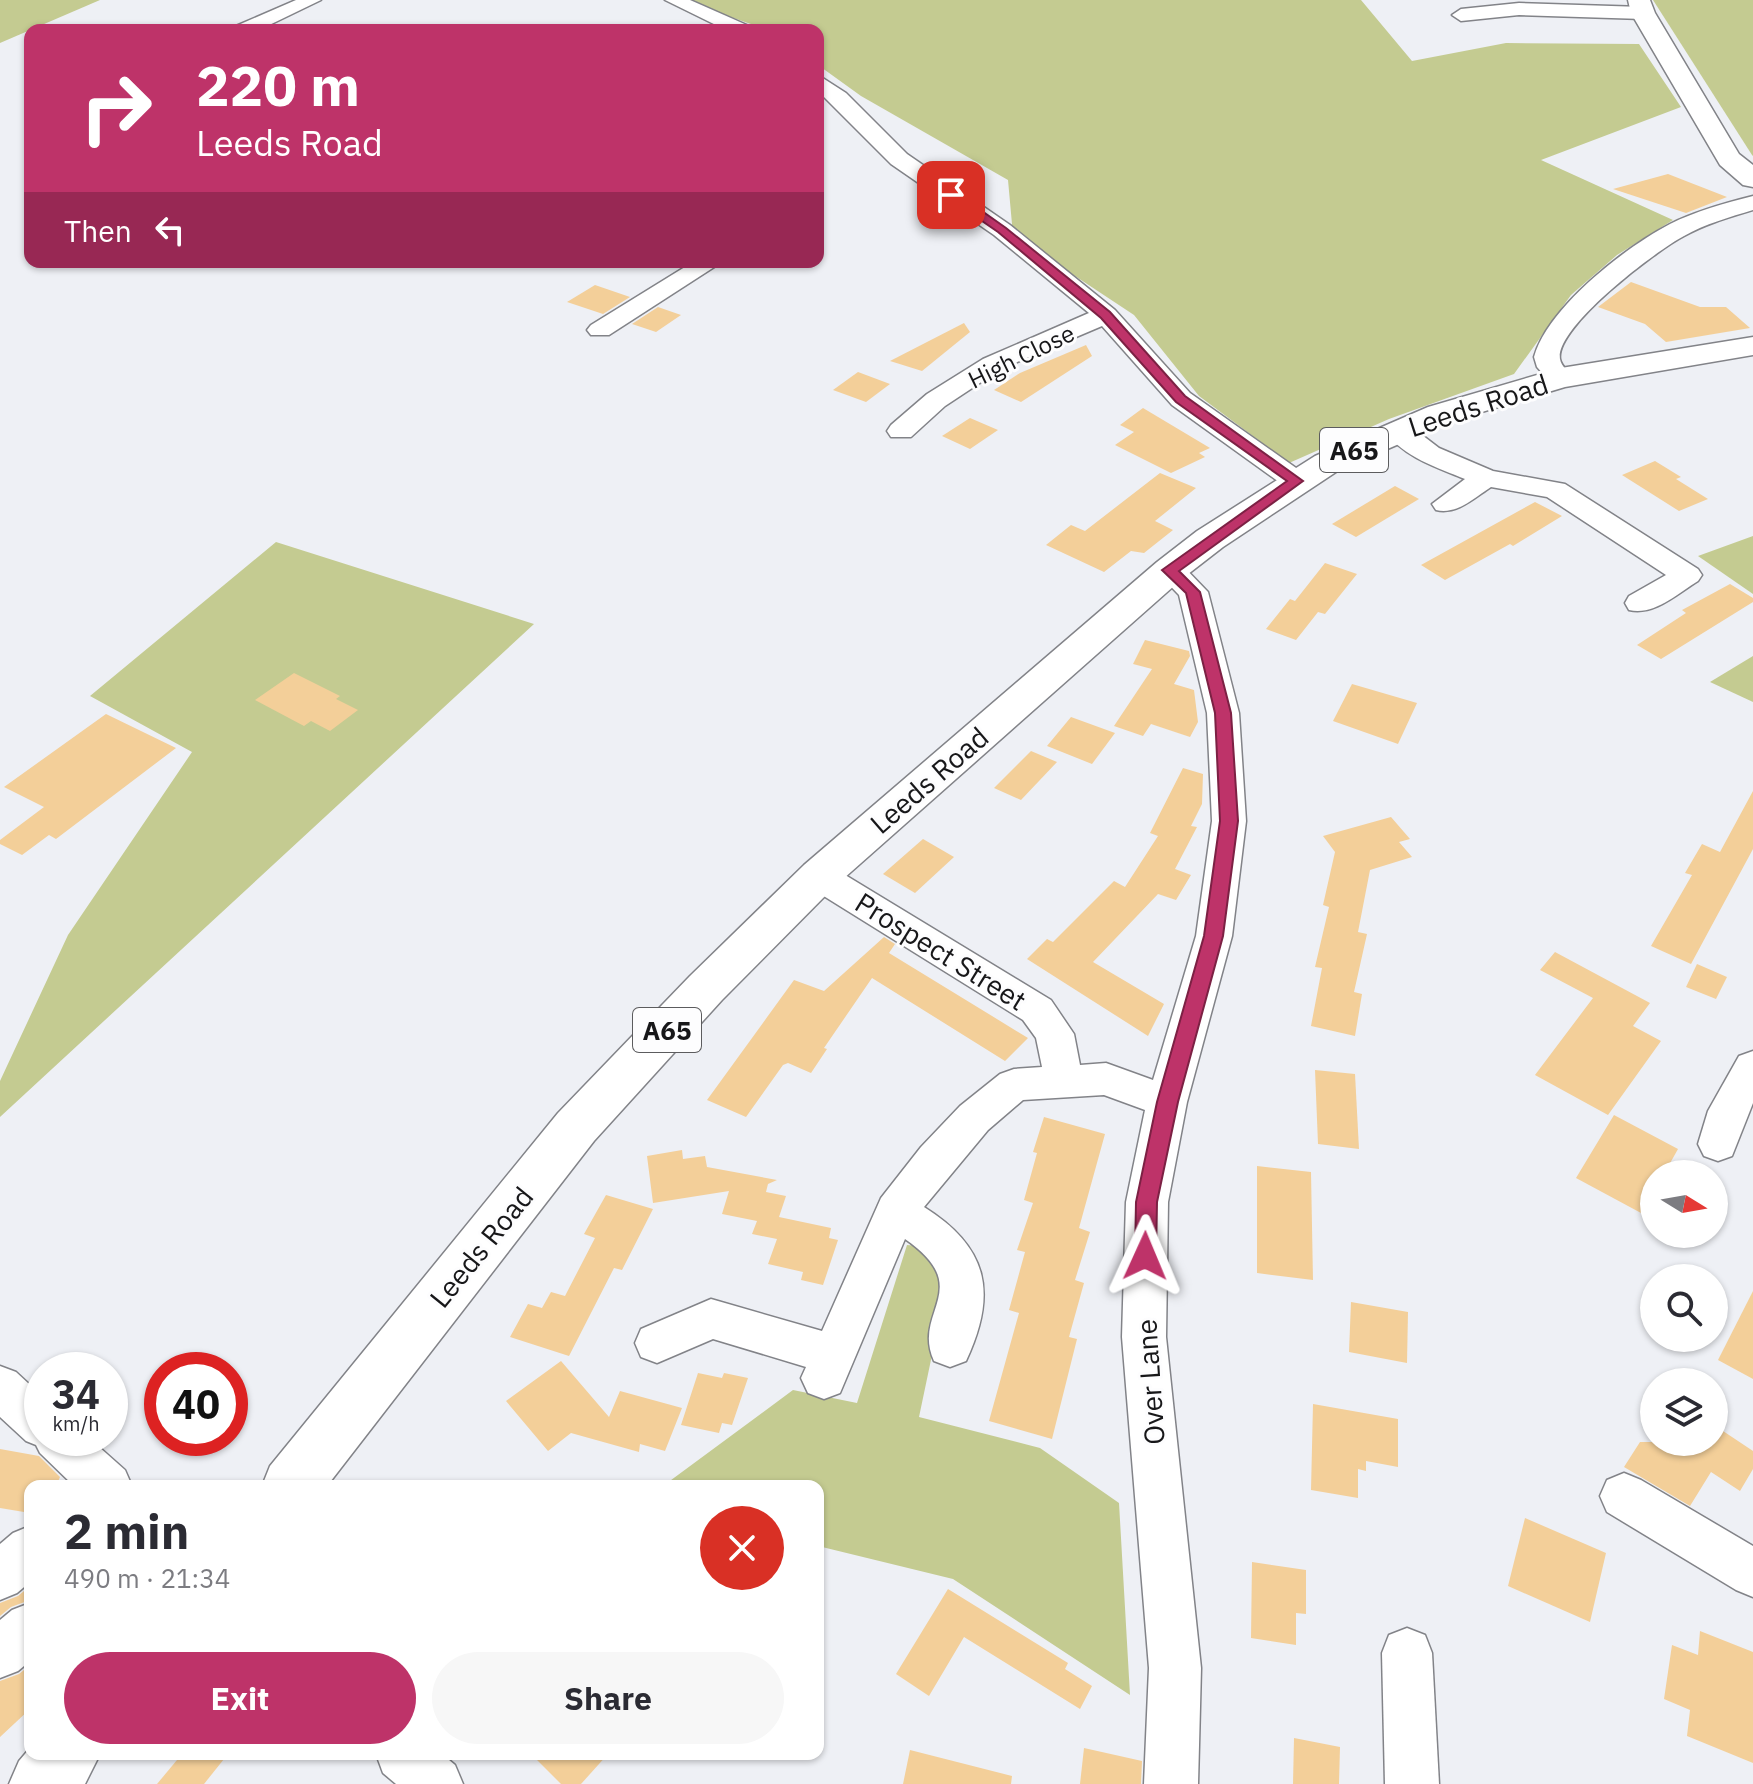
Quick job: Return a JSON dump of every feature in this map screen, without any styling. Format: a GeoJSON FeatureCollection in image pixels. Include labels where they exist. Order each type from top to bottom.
{"type":"FeatureCollection","features":[{"type":"Feature","properties":{"kind":"main road"},"geometry":{"type":"LineString","coordinates":[[1641,6],[1729,159],[1753,179]]}},
{"type":"Feature","properties":{"kind":"main road","name":"Leeds Road"},"geometry":{"type":"LineString","coordinates":[[296,1480],[576,1127],[706,988],[819,876],[1170,570],[1296,481],[1327,463],[1440,414],[1561,378],[1753,346]]}},
{"type":"Feature","properties":{"kind":"main road"},"geometry":{"type":"LineString","coordinates":[[42,1784],[63,1760]]}},
{"type":"Feature","properties":{"kind":"street"},"geometry":{"type":"LineString","coordinates":[[257,24],[312,0]]}},
{"type":"Feature","properties":{"kind":"street"},"geometry":{"type":"LineString","coordinates":[[674,0],[728,24]]}},
{"type":"Feature","properties":{"kind":"street"},"geometry":{"type":"LineString","coordinates":[[1461,15],[1519,9],[1641,6]]}},
{"type":"Feature","properties":{"kind":"street"},"geometry":{"type":"LineString","coordinates":[[828,100],[899,159],[1002,230],[1106,315],[1181,399],[1296,481]]}},
{"type":"Feature","properties":{"kind":"street"},"geometry":{"type":"LineString","coordinates":[[1561,378],[1548,362],[1547,351],[1568,321],[1612,275],[1678,229],[1753,203]]}},
{"type":"Feature","properties":{"kind":"street"},"geometry":{"type":"LineString","coordinates":[[600,330],[700,268]]}},
{"type":"Feature","properties":{"kind":"street","name":"High Close"},"geometry":{"type":"LineString","coordinates":[[901,431],[936,400],[992,364],[1106,315]]}},
{"type":"Feature","properties":{"kind":"street"},"geometry":{"type":"LineString","coordinates":[[1399,431],[1429,454],[1486,478],[1555,490],[1687,575],[1640,603]]}},
{"type":"Feature","properties":{"kind":"street"},"geometry":{"type":"LineString","coordinates":[[1446,504],[1486,478]]}},
{"type":"Feature","properties":{"kind":"street","name":"Over Lane"},"geometry":{"type":"LineString","coordinates":[[1170,570],[1193,592],[1223,713],[1229,821],[1214,936],[1167,1102],[1147,1202],[1144,1337],[1175,1668],[1171,1784]]}},
{"type":"Feature","properties":{"kind":"street","name":"Prospect Street"},"geometry":{"type":"LineString","coordinates":[[819,876],[1037,1010],[1055,1034],[1064,1082]]}},
{"type":"Feature","properties":{"kind":"street"},"geometry":{"type":"LineString","coordinates":[[1718,1144],[1728,1111],[1753,1067]]}},
{"type":"Feature","properties":{"kind":"street"},"geometry":{"type":"LineString","coordinates":[[657,1343],[711,1319],[829,1366],[896,1211],[964,1129],[1014,1085],[1106,1079],[1167,1102]]}},
{"type":"Feature","properties":{"kind":"street"},"geometry":{"type":"LineString","coordinates":[[896,1211],[947,1248],[959,1266],[960,1289],[950,1347]]}},
{"type":"Feature","properties":{"kind":"street"},"geometry":{"type":"LineString","coordinates":[[0,1387],[24,1409]]}},
{"type":"Feature","properties":{"kind":"street"},"geometry":{"type":"LineString","coordinates":[[75,1456],[101,1480]]}},
{"type":"Feature","properties":{"kind":"street"},"geometry":{"type":"LineString","coordinates":[[1624,1496],[1753,1573]]}},
{"type":"Feature","properties":{"kind":"street"},"geometry":{"type":"LineString","coordinates":[[0,1576],[24,1555]]}},
{"type":"Feature","properties":{"kind":"street"},"geometry":{"type":"LineString","coordinates":[[0,1653],[24,1633]]}},
{"type":"Feature","properties":{"kind":"street"},"geometry":{"type":"LineString","coordinates":[[1407,1653],[1412,1784]]}},
{"type":"Feature","properties":{"kind":"green space"},"geometry":{"type":"Polygon","coordinates":[[[0,0],[100,0],[44,24],[24,24],[24,33],[0,43],[0,0]]]}},
{"type":"Feature","properties":{"kind":"green space"},"geometry":{"type":"Polygon","coordinates":[[[681,0],[1361,0],[1412,61],[1506,43],[1639,44],[1681,107],[1541,160],[1673,220],[1617,255],[1571,295],[1514,374],[1389,419],[1289,463],[1199,396],[1134,315],[1013,235],[1008,180],[861,96],[824,69],[824,24],[751,24],[681,0]]]}},
{"type":"Feature","properties":{"kind":"green space"},"geometry":{"type":"Polygon","coordinates":[[[1653,0],[1753,0],[1753,156],[1752,155],[1653,0]]]}},
{"type":"Feature","properties":{"kind":"green space"},"geometry":{"type":"Polygon","coordinates":[[[1753,536],[1753,594],[1698,556],[1753,536]]]}},
{"type":"Feature","properties":{"kind":"green space"},"geometry":{"type":"Polygon","coordinates":[[[276,542],[534,624],[0,1117],[0,1081],[68,935],[192,752],[90,696],[276,542]]]}},
{"type":"Feature","properties":{"kind":"green space"},"geometry":{"type":"Polygon","coordinates":[[[1753,656],[1753,702],[1710,682],[1753,656]]]}},
{"type":"Feature","properties":{"kind":"green space"},"geometry":{"type":"Polygon","coordinates":[[[907,1245],[920,1246],[936,1256],[945,1293],[919,1417],[1040,1448],[1119,1503],[1130,1695],[953,1579],[824,1547],[824,1480],[671,1480],[793,1390],[857,1403],[907,1245]]]}},
{"type":"Feature","properties":{"kind":"building"},"geometry":{"type":"Polygon","coordinates":[[[1668,174],[1727,197],[1686,213],[1613,189],[1668,174]]]}},
{"type":"Feature","properties":{"kind":"building"},"geometry":{"type":"Polygon","coordinates":[[[1631,282],[1700,307],[1726,307],[1750,328],[1666,342],[1645,324],[1598,307],[1631,282]]]}},
{"type":"Feature","properties":{"kind":"building"},"geometry":{"type":"Polygon","coordinates":[[[595,285],[630,297],[603,314],[567,302],[595,285]]]}},
{"type":"Feature","properties":{"kind":"building"},"geometry":{"type":"Polygon","coordinates":[[[658,307],[681,315],[656,332],[632,324],[658,307]]]}},
{"type":"Feature","properties":{"kind":"building"},"geometry":{"type":"Polygon","coordinates":[[[964,323],[970,332],[922,371],[890,361],[964,323]]]}},
{"type":"Feature","properties":{"kind":"building"},"geometry":{"type":"Polygon","coordinates":[[[1086,345],[1092,356],[1021,402],[994,390],[1020,373],[1086,345]]]}},
{"type":"Feature","properties":{"kind":"building"},"geometry":{"type":"Polygon","coordinates":[[[858,372],[890,384],[866,402],[833,390],[858,372]]]}},
{"type":"Feature","properties":{"kind":"building"},"geometry":{"type":"Polygon","coordinates":[[[1143,408],[1210,448],[1199,453],[1205,457],[1171,473],[1115,445],[1134,432],[1120,425],[1143,408]]]}},
{"type":"Feature","properties":{"kind":"building"},"geometry":{"type":"Polygon","coordinates":[[[970,418],[998,430],[970,449],[942,436],[970,418]]]}},
{"type":"Feature","properties":{"kind":"building"},"geometry":{"type":"Polygon","coordinates":[[[1655,461],[1708,499],[1679,511],[1622,475],[1655,461]]]}},
{"type":"Feature","properties":{"kind":"building"},"geometry":{"type":"Polygon","coordinates":[[[1160,473],[1196,488],[1155,521],[1173,530],[1144,553],[1131,551],[1104,572],[1046,545],[1071,525],[1085,531],[1160,473]]]}},
{"type":"Feature","properties":{"kind":"building"},"geometry":{"type":"Polygon","coordinates":[[[1395,486],[1419,499],[1356,537],[1332,524],[1395,486]]]}},
{"type":"Feature","properties":{"kind":"building"},"geometry":{"type":"Polygon","coordinates":[[[1535,502],[1562,516],[1513,546],[1510,544],[1445,580],[1421,565],[1535,502]]]}},
{"type":"Feature","properties":{"kind":"building"},"geometry":{"type":"Polygon","coordinates":[[[1325,563],[1357,574],[1325,614],[1318,612],[1296,640],[1266,629],[1290,599],[1295,601],[1325,563]]]}},
{"type":"Feature","properties":{"kind":"building"},"geometry":{"type":"Polygon","coordinates":[[[1730,584],[1753,598],[1753,602],[1661,659],[1637,645],[1686,613],[1682,610],[1730,584]]]}},
{"type":"Feature","properties":{"kind":"building"},"geometry":{"type":"Polygon","coordinates":[[[1145,640],[1189,651],[1190,656],[1174,684],[1194,690],[1198,722],[1190,737],[1151,724],[1143,736],[1114,726],[1152,669],[1133,664],[1145,640]]]}},
{"type":"Feature","properties":{"kind":"building"},"geometry":{"type":"Polygon","coordinates":[[[294,673],[340,696],[336,699],[358,710],[330,731],[311,721],[304,726],[255,700],[294,673]]]}},
{"type":"Feature","properties":{"kind":"building"},"geometry":{"type":"Polygon","coordinates":[[[1352,684],[1417,703],[1398,744],[1333,721],[1352,684]]]}},
{"type":"Feature","properties":{"kind":"building"},"geometry":{"type":"Polygon","coordinates":[[[106,714],[176,748],[56,839],[49,835],[22,855],[0,844],[0,840],[44,807],[4,787],[106,714]]]}},
{"type":"Feature","properties":{"kind":"building"},"geometry":{"type":"Polygon","coordinates":[[[1071,717],[1115,733],[1092,764],[1047,746],[1071,717]]]}},
{"type":"Feature","properties":{"kind":"building"},"geometry":{"type":"Polygon","coordinates":[[[1031,751],[1057,762],[1021,800],[994,788],[1031,751]]]}},
{"type":"Feature","properties":{"kind":"building"},"geometry":{"type":"Polygon","coordinates":[[[1183,768],[1203,774],[1202,804],[1191,826],[1197,827],[1175,869],[1191,875],[1176,900],[1158,894],[1093,962],[1164,1004],[1148,1036],[1027,959],[1047,939],[1053,942],[1114,881],[1125,887],[1158,836],[1150,833],[1183,768]]]}},
{"type":"Feature","properties":{"kind":"building"},"geometry":{"type":"Polygon","coordinates":[[[1753,791],[1753,849],[1691,964],[1651,946],[1692,875],[1685,873],[1702,844],[1720,852],[1753,791]]]}},
{"type":"Feature","properties":{"kind":"building"},"geometry":{"type":"Polygon","coordinates":[[[1391,817],[1410,839],[1399,842],[1412,857],[1370,870],[1358,932],[1367,934],[1354,992],[1362,994],[1355,1036],[1311,1026],[1322,968],[1315,967],[1329,907],[1323,905],[1335,852],[1323,836],[1391,817]]]}},
{"type":"Feature","properties":{"kind":"building"},"geometry":{"type":"Polygon","coordinates":[[[923,839],[954,857],[915,893],[883,874],[923,839]]]}},
{"type":"Feature","properties":{"kind":"building"},"geometry":{"type":"Polygon","coordinates":[[[884,937],[895,944],[889,953],[1028,1038],[1005,1061],[872,978],[824,1048],[827,1049],[811,1073],[788,1063],[783,1065],[746,1117],[707,1100],[794,980],[824,991],[884,937]]]}},
{"type":"Feature","properties":{"kind":"building"},"geometry":{"type":"Polygon","coordinates":[[[1555,952],[1650,1003],[1633,1026],[1661,1041],[1608,1115],[1535,1075],[1593,998],[1540,970],[1555,952]]]}},
{"type":"Feature","properties":{"kind":"building"},"geometry":{"type":"Polygon","coordinates":[[[1697,964],[1727,977],[1716,999],[1686,987],[1697,964]]]}},
{"type":"Feature","properties":{"kind":"building"},"geometry":{"type":"Polygon","coordinates":[[[1315,1070],[1355,1074],[1359,1149],[1318,1144],[1315,1070]]]}},
{"type":"Feature","properties":{"kind":"building"},"geometry":{"type":"Polygon","coordinates":[[[1614,1115],[1678,1149],[1672,1160],[1640,1160],[1640,1212],[1576,1178],[1614,1115]]]}},
{"type":"Feature","properties":{"kind":"building"},"geometry":{"type":"Polygon","coordinates":[[[1044,1117],[1105,1134],[1079,1228],[1090,1232],[1075,1280],[1084,1283],[1069,1337],[1077,1339],[1052,1439],[989,1421],[1019,1313],[1009,1310],[1025,1252],[1017,1250],[1033,1203],[1024,1200],[1037,1153],[1033,1152],[1044,1117]]]}},
{"type":"Feature","properties":{"kind":"building"},"geometry":{"type":"Polygon","coordinates":[[[682,1150],[683,1159],[705,1156],[707,1167],[777,1180],[768,1184],[766,1192],[786,1196],[779,1217],[831,1228],[829,1238],[838,1240],[823,1285],[801,1280],[803,1272],[768,1264],[777,1239],[752,1234],[757,1221],[722,1214],[729,1191],[653,1203],[647,1156],[682,1150]]]}},
{"type":"Feature","properties":{"kind":"building"},"geometry":{"type":"Polygon","coordinates":[[[1257,1166],[1311,1172],[1313,1280],[1257,1273],[1257,1166]]]}},
{"type":"Feature","properties":{"kind":"building"},"geometry":{"type":"Polygon","coordinates":[[[606,1195],[653,1209],[622,1270],[614,1268],[569,1356],[510,1337],[528,1304],[542,1308],[551,1292],[565,1296],[595,1238],[584,1234],[606,1195]]]}},
{"type":"Feature","properties":{"kind":"building"},"geometry":{"type":"Polygon","coordinates":[[[1753,1291],[1753,1379],[1718,1360],[1722,1352],[1728,1352],[1728,1340],[1753,1291]]]}},
{"type":"Feature","properties":{"kind":"building"},"geometry":{"type":"Polygon","coordinates":[[[1351,1302],[1408,1312],[1407,1363],[1349,1352],[1351,1302]]]}},
{"type":"Feature","properties":{"kind":"building"},"geometry":{"type":"Polygon","coordinates":[[[561,1361],[609,1417],[620,1391],[682,1408],[665,1451],[640,1444],[639,1452],[571,1433],[548,1451],[506,1401],[561,1361]]]}},
{"type":"Feature","properties":{"kind":"building"},"geometry":{"type":"Polygon","coordinates":[[[698,1373],[722,1378],[724,1373],[748,1378],[732,1425],[722,1423],[719,1433],[681,1425],[698,1373]]]}},
{"type":"Feature","properties":{"kind":"building"},"geometry":{"type":"Polygon","coordinates":[[[1313,1404],[1398,1419],[1398,1467],[1366,1461],[1366,1471],[1358,1469],[1358,1498],[1311,1490],[1313,1404]]]}},
{"type":"Feature","properties":{"kind":"building"},"geometry":{"type":"Polygon","coordinates":[[[1728,1434],[1753,1451],[1753,1469],[1740,1491],[1711,1472],[1690,1506],[1624,1467],[1640,1442],[1640,1456],[1728,1456],[1728,1434]]]}},
{"type":"Feature","properties":{"kind":"building"},"geometry":{"type":"Polygon","coordinates":[[[0,1449],[24,1453],[24,1456],[39,1456],[60,1477],[59,1480],[24,1480],[24,1512],[0,1508],[0,1449]]]}},
{"type":"Feature","properties":{"kind":"building"},"geometry":{"type":"Polygon","coordinates":[[[1525,1518],[1606,1553],[1590,1622],[1508,1586],[1525,1518]]]}},
{"type":"Feature","properties":{"kind":"building"},"geometry":{"type":"Polygon","coordinates":[[[1252,1562],[1306,1570],[1306,1614],[1296,1613],[1296,1645],[1251,1638],[1252,1562]]]}},
{"type":"Feature","properties":{"kind":"building"},"geometry":{"type":"Polygon","coordinates":[[[948,1589],[1068,1663],[1065,1669],[1092,1686],[1080,1709],[964,1637],[929,1696],[896,1674],[948,1589]]]}},
{"type":"Feature","properties":{"kind":"building"},"geometry":{"type":"Polygon","coordinates":[[[24,1591],[24,1602],[0,1616],[0,1603],[24,1591]]]}},
{"type":"Feature","properties":{"kind":"building"},"geometry":{"type":"Polygon","coordinates":[[[1700,1631],[1753,1652],[1753,1763],[1687,1736],[1690,1710],[1664,1699],[1672,1645],[1698,1655],[1700,1631]]]}},
{"type":"Feature","properties":{"kind":"building"},"geometry":{"type":"Polygon","coordinates":[[[24,1670],[24,1715],[0,1737],[0,1681],[24,1670]]]}},
{"type":"Feature","properties":{"kind":"building"},"geometry":{"type":"Polygon","coordinates":[[[1294,1738],[1340,1747],[1339,1784],[1293,1784],[1294,1738]]]}},
{"type":"Feature","properties":{"kind":"building"},"geometry":{"type":"Polygon","coordinates":[[[1084,1748],[1142,1761],[1141,1784],[1080,1784],[1084,1748]]]}},
{"type":"Feature","properties":{"kind":"building"},"geometry":{"type":"Polygon","coordinates":[[[910,1750],[1012,1776],[1011,1784],[903,1784],[910,1750]]]}},
{"type":"Feature","properties":{"kind":"building"},"geometry":{"type":"Polygon","coordinates":[[[177,1760],[223,1760],[204,1784],[157,1784],[177,1760]]]}},
{"type":"Feature","properties":{"kind":"building"},"geometry":{"type":"Polygon","coordinates":[[[537,1760],[603,1760],[581,1784],[561,1784],[537,1760]]]}},
{"type":"Feature","properties":{"kind":"route"},"geometry":{"type":"LineString","coordinates":[[951,195],[1002,230],[1106,315],[1181,399],[1296,481],[1170,570],[1193,592],[1223,713],[1229,821],[1214,936],[1167,1102],[1147,1202],[1145,1256]]}}]}
